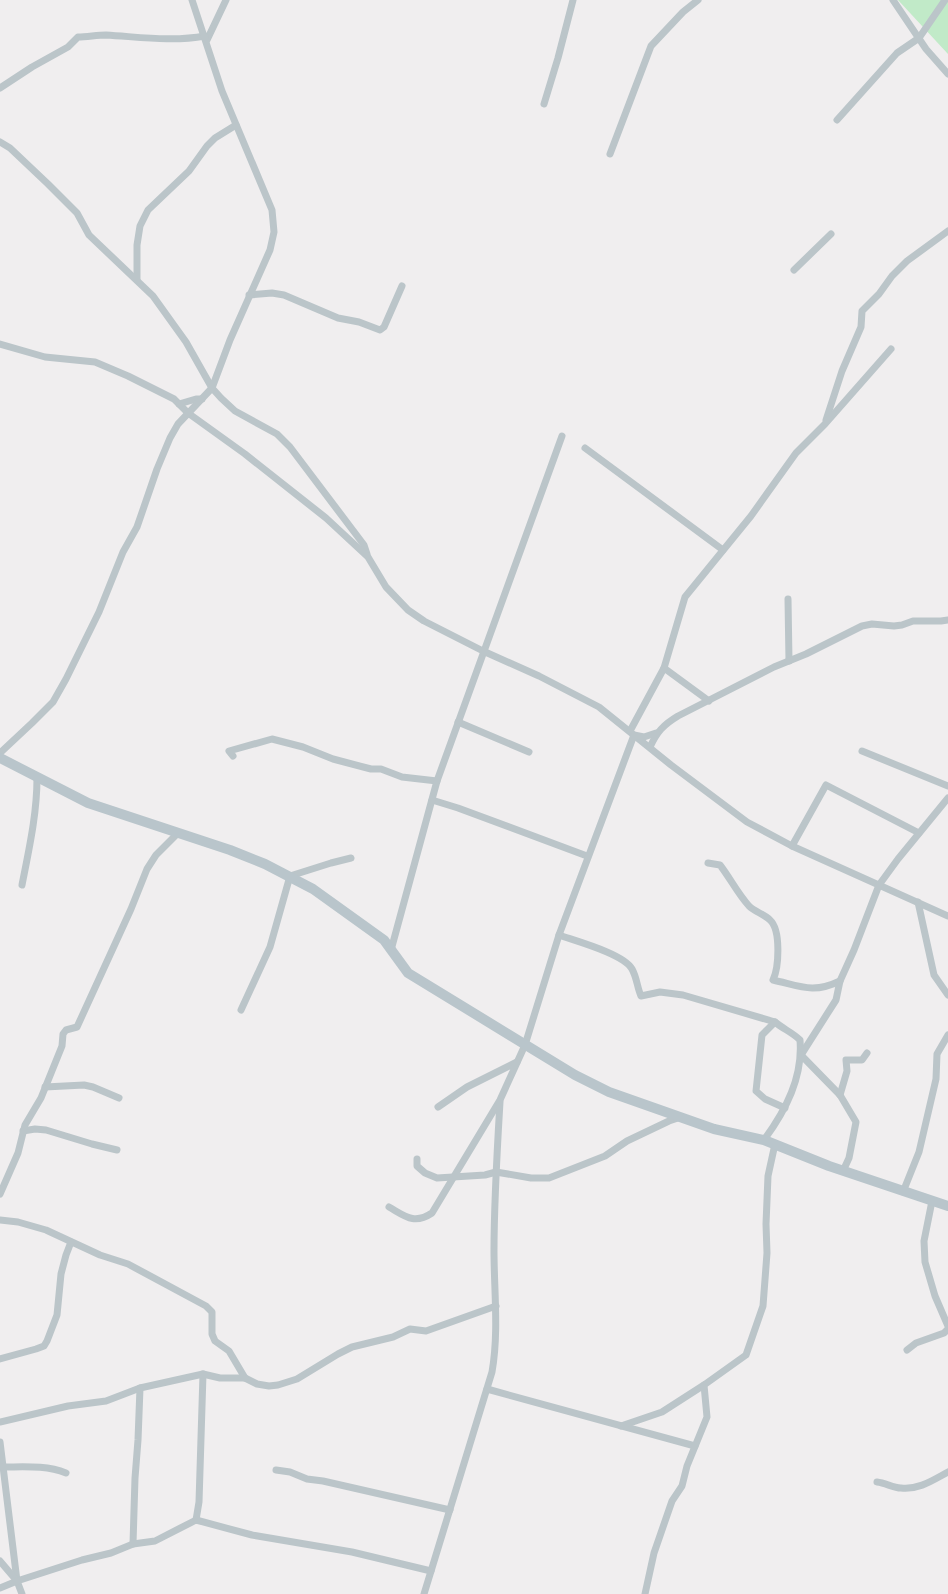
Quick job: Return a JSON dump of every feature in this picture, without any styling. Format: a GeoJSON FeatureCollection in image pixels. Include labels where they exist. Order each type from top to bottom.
{"type":"FeatureCollection","features":[{"type":"Feature","properties":{"kind":"main road"},"geometry":{"type":"LineString","coordinates":[[0,758],[88,803],[230,850],[290,876],[330,900],[384,940],[408,973],[575,1075],[609,1092],[714,1129],[764,1140],[843,1171],[948,1206]]}},
{"type":"Feature","properties":{"kind":"street"},"geometry":{"type":"LineString","coordinates":[[0,753],[32,724],[53,702],[66,680],[98,612],[123,552],[138,527],[157,469],[170,438],[178,424],[212,388],[230,340],[270,250],[274,232],[272,210],[222,91],[206,38],[192,0]]}},
{"type":"Feature","properties":{"kind":"street"},"geometry":{"type":"LineString","coordinates":[[206,38],[226,0]]}},
{"type":"Feature","properties":{"kind":"street"},"geometry":{"type":"LineString","coordinates":[[544,104],[573,0]]}},
{"type":"Feature","properties":{"kind":"street"},"geometry":{"type":"LineString","coordinates":[[610,154],[651,46],[683,12],[698,0]]}},
{"type":"Feature","properties":{"kind":"street"},"geometry":{"type":"LineString","coordinates":[[893,0],[938,64],[948,74]]}},
{"type":"Feature","properties":{"kind":"street"},"geometry":{"type":"LineString","coordinates":[[837,120],[897,53],[919,38],[945,0]]}},
{"type":"Feature","properties":{"kind":"street"},"geometry":{"type":"LineString","coordinates":[[0,88],[32,67],[68,47],[78,37],[104,35],[171,40],[206,38]]}},
{"type":"Feature","properties":{"kind":"street"},"geometry":{"type":"LineString","coordinates":[[137,280],[137,244],[140,226],[148,210],[189,171],[207,146],[216,138],[236,125]]}},
{"type":"Feature","properties":{"kind":"street"},"geometry":{"type":"LineString","coordinates":[[0,142],[10,148],[77,213],[89,234],[153,296],[186,342],[212,388],[235,411],[277,434],[284,440],[360,540],[368,557],[386,587],[408,610],[424,621],[483,651],[539,676],[599,707],[747,822],[792,846],[948,916]]}},
{"type":"Feature","properties":{"kind":"street"},"geometry":{"type":"LineString","coordinates":[[825,424],[842,371],[861,327],[862,311],[879,294],[892,276],[907,261],[948,231]]}},
{"type":"Feature","properties":{"kind":"street"},"geometry":{"type":"LineString","coordinates":[[794,270],[830,234]]}},
{"type":"Feature","properties":{"kind":"street"},"geometry":{"type":"LineString","coordinates":[[249,295],[272,293],[284,295],[338,318],[359,322],[380,330],[384,327],[402,286]]}},
{"type":"Feature","properties":{"kind":"street"},"geometry":{"type":"LineString","coordinates":[[0,344],[45,357],[95,362],[110,367],[159,390],[174,399],[188,413],[245,454],[326,518],[368,557]]}},
{"type":"Feature","properties":{"kind":"street"},"geometry":{"type":"LineString","coordinates":[[389,1207],[408,1218],[420,1219],[428,1216],[435,1210],[453,1177],[500,1100],[525,1045],[559,935],[632,733],[664,668],[685,597],[751,516],[796,454],[825,424],[891,348]]}},
{"type":"Feature","properties":{"kind":"street"},"geometry":{"type":"LineString","coordinates":[[179,404],[196,399],[202,399]]}},
{"type":"Feature","properties":{"kind":"street"},"geometry":{"type":"LineString","coordinates":[[391,950],[437,781],[562,436]]}},
{"type":"Feature","properties":{"kind":"street"},"geometry":{"type":"LineString","coordinates":[[585,448],[723,550]]}},
{"type":"Feature","properties":{"kind":"street"},"geometry":{"type":"LineString","coordinates":[[788,599],[789,661]]}},
{"type":"Feature","properties":{"kind":"street"},"geometry":{"type":"LineString","coordinates":[[632,733],[644,738],[656,733],[678,716],[862,626],[872,624],[894,626],[913,621],[948,620]]}},
{"type":"Feature","properties":{"kind":"street"},"geometry":{"type":"LineString","coordinates":[[664,668],[709,701]]}},
{"type":"Feature","properties":{"kind":"street"},"geometry":{"type":"LineString","coordinates":[[458,722],[529,752]]}},
{"type":"Feature","properties":{"kind":"street"},"geometry":{"type":"LineString","coordinates":[[650,747],[656,733]]}},
{"type":"Feature","properties":{"kind":"street"},"geometry":{"type":"LineString","coordinates":[[233,756],[229,751],[272,739],[303,747],[333,759],[366,768],[381,769],[411,779],[437,781]]}},
{"type":"Feature","properties":{"kind":"street"},"geometry":{"type":"LineString","coordinates":[[862,751],[948,786]]}},
{"type":"Feature","properties":{"kind":"street"},"geometry":{"type":"LineString","coordinates":[[22,885],[34,826],[37,801],[37,778]]}},
{"type":"Feature","properties":{"kind":"street"},"geometry":{"type":"LineString","coordinates":[[792,846],[826,785],[919,833]]}},
{"type":"Feature","properties":{"kind":"street"},"geometry":{"type":"LineString","coordinates":[[801,1055],[836,1000],[840,981],[854,950],[879,885],[948,798]]}},
{"type":"Feature","properties":{"kind":"street"},"geometry":{"type":"LineString","coordinates":[[432,800],[458,808],[587,856]]}},
{"type":"Feature","properties":{"kind":"street"},"geometry":{"type":"LineString","coordinates":[[0,1193],[3,1178],[18,1153],[25,1125],[46,1087],[62,1046],[63,1034],[66,1030],[77,1027],[131,909],[147,869],[160,851],[178,833]]}},
{"type":"Feature","properties":{"kind":"street"},"geometry":{"type":"LineString","coordinates":[[241,1010],[270,947],[290,876],[351,858]]}},
{"type":"Feature","properties":{"kind":"street"},"geometry":{"type":"LineString","coordinates":[[708,863],[720,865],[749,906],[768,918],[774,926],[777,935],[777,957],[773,980],[813,989],[827,987],[840,981]]}},
{"type":"Feature","properties":{"kind":"street"},"geometry":{"type":"LineString","coordinates":[[918,902],[934,975],[948,995]]}},
{"type":"Feature","properties":{"kind":"street"},"geometry":{"type":"LineString","coordinates":[[559,935],[600,950],[625,962],[632,969],[641,996],[660,992],[683,995],[774,1022],[790,1031],[800,1040],[801,1055],[794,1085],[785,1108],[764,1140]]}},
{"type":"Feature","properties":{"kind":"street"},"geometry":{"type":"LineString","coordinates":[[774,1022],[762,1035],[756,1092],[765,1099],[785,1108]]}},
{"type":"Feature","properties":{"kind":"street"},"geometry":{"type":"LineString","coordinates":[[903,1192],[919,1152],[935,1084],[937,1054],[948,1035]]}},
{"type":"Feature","properties":{"kind":"street"},"geometry":{"type":"LineString","coordinates":[[840,1095],[847,1071],[846,1060],[862,1060],[867,1053]]}},
{"type":"Feature","properties":{"kind":"street"},"geometry":{"type":"LineString","coordinates":[[801,1055],[840,1095],[856,1122],[849,1158],[843,1171]]}},
{"type":"Feature","properties":{"kind":"street"},"geometry":{"type":"LineString","coordinates":[[438,1107],[467,1087],[517,1062]]}},
{"type":"Feature","properties":{"kind":"street"},"geometry":{"type":"LineString","coordinates":[[46,1087],[93,1086],[119,1098]]}},
{"type":"Feature","properties":{"kind":"street"},"geometry":{"type":"LineString","coordinates":[[424,1594],[487,1389],[494,1360],[496,1306],[494,1253],[500,1100]]}},
{"type":"Feature","properties":{"kind":"street"},"geometry":{"type":"LineString","coordinates":[[417,1159],[418,1167],[430,1176],[437,1178],[486,1175],[496,1172],[531,1178],[555,1176],[605,1156],[627,1141],[669,1121],[681,1117]]}},
{"type":"Feature","properties":{"kind":"street"},"geometry":{"type":"LineString","coordinates":[[23,1131],[35,1129],[46,1130],[117,1150]]}},
{"type":"Feature","properties":{"kind":"street"},"geometry":{"type":"LineString","coordinates":[[620,1426],[662,1412],[746,1355],[763,1306],[767,1253],[766,1224],[768,1176],[774,1144]]}},
{"type":"Feature","properties":{"kind":"street"},"geometry":{"type":"LineString","coordinates":[[932,1201],[925,1234],[925,1262],[935,1296],[948,1326]]}},
{"type":"Feature","properties":{"kind":"street"},"geometry":{"type":"LineString","coordinates":[[0,1220],[18,1222],[46,1230],[100,1255],[128,1264],[206,1306],[212,1312],[212,1334],[214,1340],[229,1351],[245,1378]]}},
{"type":"Feature","properties":{"kind":"street"},"geometry":{"type":"LineString","coordinates":[[0,1358],[36,1350],[44,1346],[48,1341],[57,1315],[62,1274],[66,1255],[71,1242]]}},
{"type":"Feature","properties":{"kind":"street"},"geometry":{"type":"LineString","coordinates":[[0,1422],[68,1406],[106,1400],[140,1388],[203,1374],[220,1378],[245,1378],[262,1385],[274,1386],[297,1379],[352,1347],[393,1337],[410,1330],[426,1331],[496,1306]]}},
{"type":"Feature","properties":{"kind":"street"},"geometry":{"type":"LineString","coordinates":[[907,1350],[916,1343],[944,1333],[948,1329]]}},
{"type":"Feature","properties":{"kind":"street"},"geometry":{"type":"LineString","coordinates":[[196,1520],[199,1502],[203,1374]]}},
{"type":"Feature","properties":{"kind":"street"},"geometry":{"type":"LineString","coordinates":[[646,1594],[654,1553],[672,1501],[682,1486],[687,1466],[707,1417],[704,1384]]}},
{"type":"Feature","properties":{"kind":"street"},"geometry":{"type":"LineString","coordinates":[[133,1544],[140,1388]]}},
{"type":"Feature","properties":{"kind":"street"},"geometry":{"type":"LineString","coordinates":[[487,1389],[695,1446]]}},
{"type":"Feature","properties":{"kind":"street"},"geometry":{"type":"LineString","coordinates":[[0,1442],[17,1581],[22,1594]]}},
{"type":"Feature","properties":{"kind":"street"},"geometry":{"type":"LineString","coordinates":[[3,1467],[28,1466],[57,1470],[66,1473]]}},
{"type":"Feature","properties":{"kind":"street"},"geometry":{"type":"LineString","coordinates":[[276,1470],[290,1472],[307,1479],[323,1481],[450,1510]]}},
{"type":"Feature","properties":{"kind":"street"},"geometry":{"type":"LineString","coordinates":[[877,1482],[896,1487],[911,1488],[932,1481],[948,1472]]}},
{"type":"Feature","properties":{"kind":"street"},"geometry":{"type":"LineString","coordinates":[[0,1588],[76,1562],[111,1553],[133,1544],[155,1542],[196,1520],[252,1535],[352,1552],[431,1570]]}},
{"type":"Feature","properties":{"kind":"street"},"geometry":{"type":"LineString","coordinates":[[0,1561],[17,1581]]}},
{"type":"Feature","properties":{"kind":"green space"},"geometry":{"type":"Polygon","coordinates":[[[898,0],[948,0],[948,54],[898,0]]]}}]}
